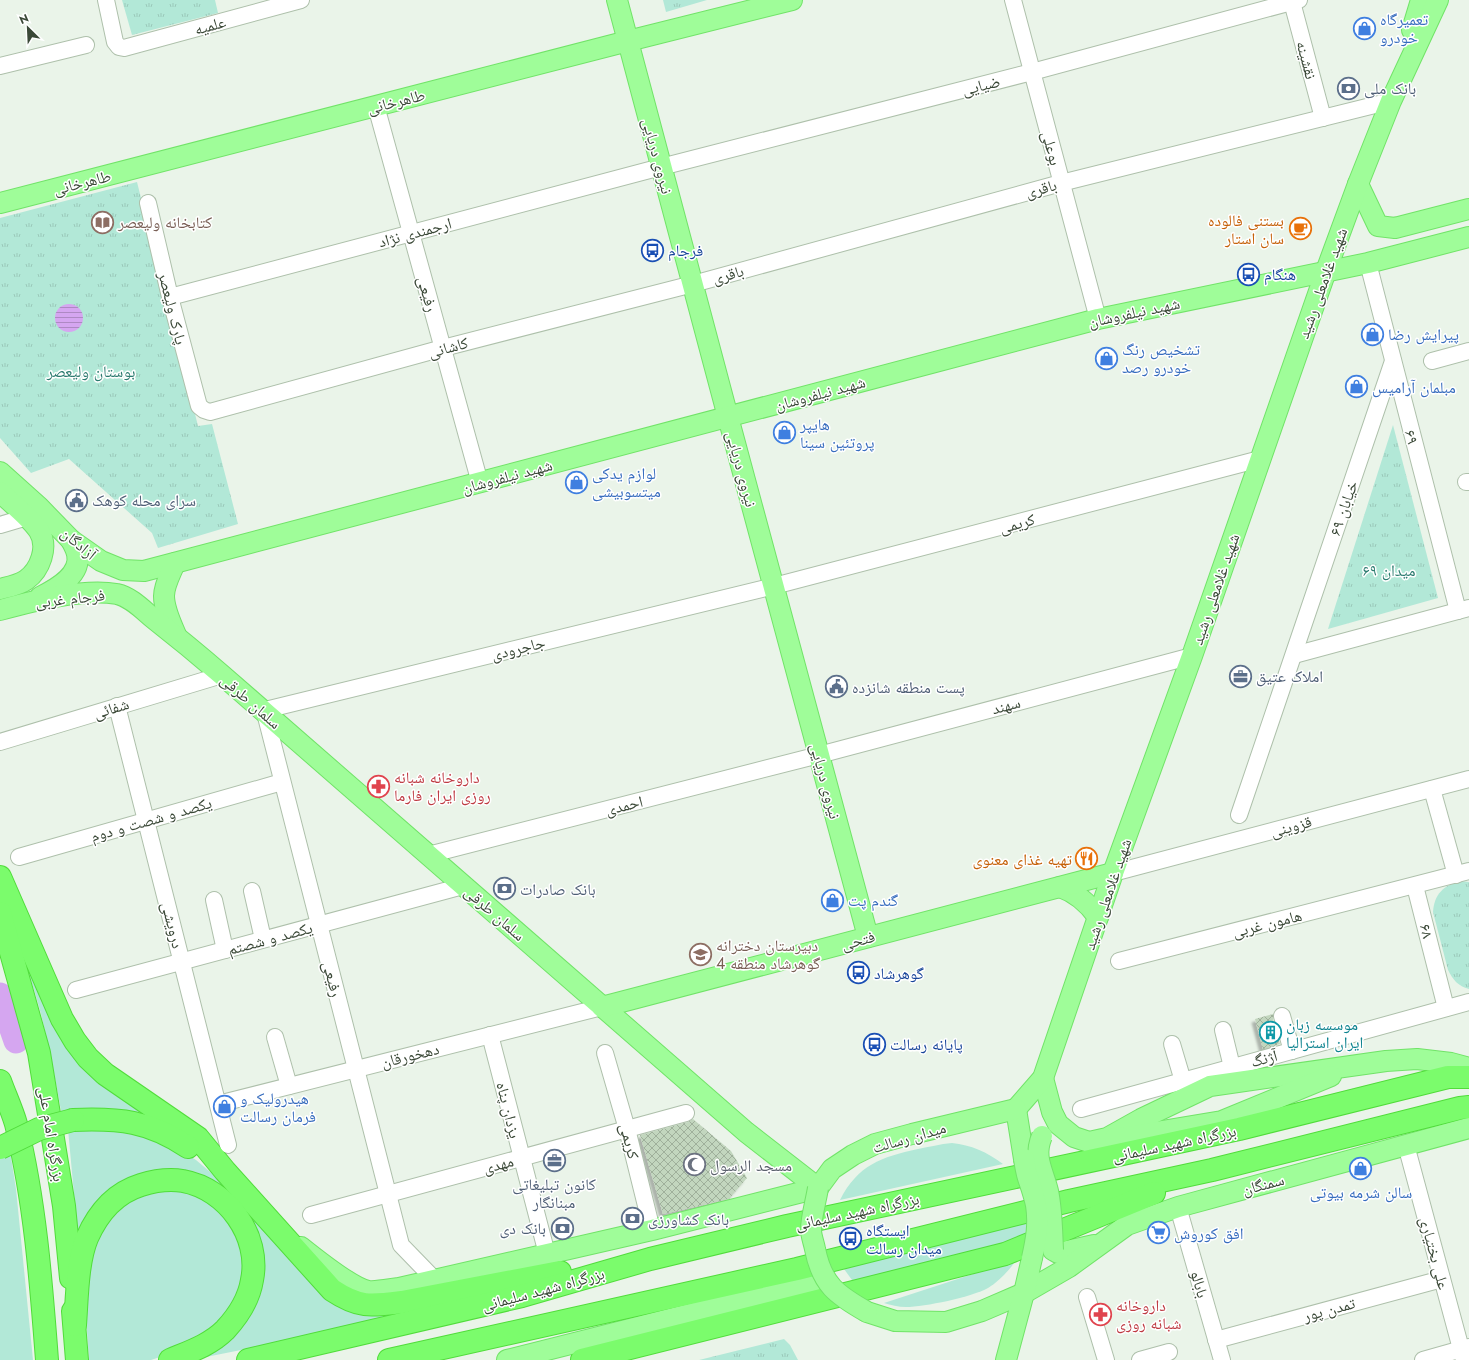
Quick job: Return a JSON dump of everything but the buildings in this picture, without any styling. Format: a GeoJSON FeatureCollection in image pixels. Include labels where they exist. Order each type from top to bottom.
{"type":"FeatureCollection","features":[{"type":"Feature","properties":{"kind":"highway"},"geometry":{"type":"LineString","coordinates":[[0,877],[62,1019],[75,1041],[88,1058],[104,1074],[198,1138],[224,1171],[332,1290],[346,1299],[360,1304],[381,1305],[548,1274],[650,1259]]}},
{"type":"Feature","properties":{"kind":"highway","name":"بزرگراه امام علی"},"geometry":{"type":"LineString","coordinates":[[0,913],[39,1053],[64,1206],[77,1360]]}},
{"type":"Feature","properties":{"kind":"highway","name":"بزرگراه شهید سلیمانی"},"geometry":{"type":"LineString","coordinates":[[248,1360],[522,1296],[650,1259],[795,1224],[1239,1129],[1448,1077],[1469,1077]]}},
{"type":"Feature","properties":{"kind":"highway","name":"بزرگراه امام علی"},"geometry":{"type":"LineString","coordinates":[[0,1081],[16,1123],[29,1190],[43,1298],[47,1360]]}},
{"type":"Feature","properties":{"kind":"highway","name":"بزرگراه شهید سلیمانی"},"geometry":{"type":"LineString","coordinates":[[389,1360],[797,1269],[1068,1202],[1212,1170],[1407,1120],[1460,1108],[1469,1108]]}},
{"type":"Feature","properties":{"kind":"highway"},"geometry":{"type":"LineString","coordinates":[[0,1148],[39,1129],[73,1120],[113,1120],[133,1122],[172,1137],[224,1171]]}},
{"type":"Feature","properties":{"kind":"highway"},"geometry":{"type":"LineString","coordinates":[[582,1360],[1005,1254],[1212,1170]]}},
{"type":"Feature","properties":{"kind":"highway"},"geometry":{"type":"LineString","coordinates":[[75,1325],[83,1251],[86,1239],[94,1223],[105,1208],[119,1195],[135,1187],[154,1181],[182,1181],[196,1185],[217,1196],[229,1206],[241,1222],[249,1238],[252,1252],[253,1279],[249,1293],[242,1307],[224,1330],[212,1340],[200,1347],[170,1360]]}},
{"type":"Feature","properties":{"kind":"main road","name":"نیروی دریایی"},"geometry":{"type":"LineString","coordinates":[[617,0],[868,937]]}},
{"type":"Feature","properties":{"kind":"main road","name":"طاهرخانی"},"geometry":{"type":"LineString","coordinates":[[0,203],[792,0]]}},
{"type":"Feature","properties":{"kind":"main road","name":"شهید غلامعلی رشید"},"geometry":{"type":"LineString","coordinates":[[1391,101],[1422,0]]}},
{"type":"Feature","properties":{"kind":"main road","name":"شهید غلامعلی رشید"},"geometry":{"type":"LineString","coordinates":[[1016,1109],[1043,1078],[1098,917],[1192,656],[1326,271],[1391,101],[1438,0]]}},
{"type":"Feature","properties":{"kind":"main road"},"geometry":{"type":"LineString","coordinates":[[1358,184],[1378,226],[1395,228],[1469,209]]}},
{"type":"Feature","properties":{"kind":"main road","name":"شهید نیلفروشان"},"geometry":{"type":"LineString","coordinates":[[175,563],[1098,320],[1368,263],[1469,237]]}},
{"type":"Feature","properties":{"kind":"main road","name":"آزادگان"},"geometry":{"type":"LineString","coordinates":[[0,472],[39,507],[72,540],[100,561],[123,570],[144,571],[175,563]]}},
{"type":"Feature","properties":{"kind":"main road"},"geometry":{"type":"LineString","coordinates":[[0,492],[27,517]]}},
{"type":"Feature","properties":{"kind":"main road","name":"فرجام غربی"},"geometry":{"type":"LineString","coordinates":[[0,590],[26,581],[36,571],[42,556],[44,544],[40,532],[27,517]]}},
{"type":"Feature","properties":{"kind":"main road"},"geometry":{"type":"LineString","coordinates":[[32,601],[51,591],[67,580],[76,568],[78,555],[72,540]]}},
{"type":"Feature","properties":{"kind":"main road"},"geometry":{"type":"LineString","coordinates":[[175,563],[169,577],[164,596],[168,616],[176,635]]}},
{"type":"Feature","properties":{"kind":"main road","name":"فرجام غربی"},"geometry":{"type":"LineString","coordinates":[[0,610],[32,601],[77,594],[118,594],[136,603],[176,635]]}},
{"type":"Feature","properties":{"kind":"main road","name":"سلمان طرقی"},"geometry":{"type":"LineString","coordinates":[[176,635],[746,1132],[818,1188]]}},
{"type":"Feature","properties":{"kind":"main road","name":"فتحی"},"geometry":{"type":"LineString","coordinates":[[602,1007],[1114,873]]}},
{"type":"Feature","properties":{"kind":"main road"},"geometry":{"type":"LineString","coordinates":[[1060,887],[1083,899],[1098,917]]}},
{"type":"Feature","properties":{"kind":"main road"},"geometry":{"type":"LineString","coordinates":[[1107,1138],[1141,1119],[1210,1086],[1330,1068],[1355,1067],[1386,1061],[1417,1059],[1451,1063],[1469,1068]]}},
{"type":"Feature","properties":{"kind":"main road"},"geometry":{"type":"LineString","coordinates":[[1043,1078],[1052,1112],[1058,1124],[1074,1137],[1089,1142],[1222,1120],[1355,1067]]}},
{"type":"Feature","properties":{"kind":"main road"},"geometry":{"type":"LineString","coordinates":[[1006,1360],[1024,1294],[1037,1236],[1038,1220],[1033,1190],[1027,1177],[1016,1109]]}},
{"type":"Feature","properties":{"kind":"main road","name":"میدان رسالت"},"geometry":{"type":"LineString","coordinates":[[1016,1109],[874,1144],[853,1155],[832,1170],[818,1188],[811,1230],[816,1254],[825,1280],[834,1290],[867,1312],[895,1321],[946,1322],[982,1311],[1024,1294],[1069,1267]]}},
{"type":"Feature","properties":{"kind":"main road"},"geometry":{"type":"LineString","coordinates":[[1058,1124],[1042,1136],[1038,1153],[1048,1190],[1053,1250],[1058,1253],[1102,1243]]}},
{"type":"Feature","properties":{"kind":"main road","name":"سمنگان"},"geometry":{"type":"LineString","coordinates":[[1069,1267],[1127,1225],[1178,1207],[1469,1128]]}},
{"type":"Feature","properties":{"kind":"main road","name":"بزرگراه شهید سلیمانی"},"geometry":{"type":"LineString","coordinates":[[274,1226],[322,1263],[358,1287],[370,1291],[399,1288],[652,1230],[818,1188]]}},
{"type":"Feature","properties":{"kind":"main road"},"geometry":{"type":"LineString","coordinates":[[508,1360],[825,1280]]}},
{"type":"Feature","properties":{"kind":"street","name":"علمیه"},"geometry":{"type":"LineString","coordinates":[[106,0],[115,42],[119,47],[124,48],[301,0]]}},
{"type":"Feature","properties":{"kind":"street","name":"بوعلی"},"geometry":{"type":"LineString","coordinates":[[1013,0],[1098,320]]}},
{"type":"Feature","properties":{"kind":"street","name":"ضیایی"},"geometry":{"type":"LineString","coordinates":[[661,167],[1032,72],[1295,1]]}},
{"type":"Feature","properties":{"kind":"street","name":"نقشینه"},"geometry":{"type":"LineString","coordinates":[[1295,1],[1323,118]]}},
{"type":"Feature","properties":{"kind":"street"},"geometry":{"type":"LineString","coordinates":[[0,66],[86,45]]}},
{"type":"Feature","properties":{"kind":"street","name":"باقری"},"geometry":{"type":"LineString","coordinates":[[693,284],[1061,183],[1391,101]]}},
{"type":"Feature","properties":{"kind":"street","name":"رفیعی"},"geometry":{"type":"LineString","coordinates":[[376,106],[480,483]]}},
{"type":"Feature","properties":{"kind":"street","name":"ارجمندی نژاد"},"geometry":{"type":"LineString","coordinates":[[170,297],[661,167]]}},
{"type":"Feature","properties":{"kind":"street","name":"پارک ولیعصر"},"geometry":{"type":"LineString","coordinates":[[148,203],[170,297],[199,406],[204,410]]}},
{"type":"Feature","properties":{"kind":"street","name":"۶۹"},"geometry":{"type":"LineString","coordinates":[[1368,263],[1393,361],[1463,610]]}},
{"type":"Feature","properties":{"kind":"street","name":"کاشانی"},"geometry":{"type":"LineString","coordinates":[[204,410],[210,412],[442,348],[693,284]]}},
{"type":"Feature","properties":{"kind":"street"},"geometry":{"type":"LineString","coordinates":[[1432,361],[1469,351]]}},
{"type":"Feature","properties":{"kind":"street","name":"خیابان ۶۹"},"geometry":{"type":"LineString","coordinates":[[1239,815],[1393,361]]}},
{"type":"Feature","properties":{"kind":"street","name":"کریمی"},"geometry":{"type":"LineString","coordinates":[[774,586],[1260,459]]}},
{"type":"Feature","properties":{"kind":"street"},"geometry":{"type":"LineString","coordinates":[[0,525],[27,517]]}},
{"type":"Feature","properties":{"kind":"street","name":"جاجرودی"},"geometry":{"type":"LineString","coordinates":[[263,712],[774,586]]}},
{"type":"Feature","properties":{"kind":"street"},"geometry":{"type":"LineString","coordinates":[[1294,655],[1463,610]]}},
{"type":"Feature","properties":{"kind":"street","name":"سهند"},"geometry":{"type":"LineString","coordinates":[[819,755],[1192,656]]}},
{"type":"Feature","properties":{"kind":"street","name":"شفائی"},"geometry":{"type":"LineString","coordinates":[[0,742],[222,675]]}},
{"type":"Feature","properties":{"kind":"street","name":"درویشی"},"geometry":{"type":"LineString","coordinates":[[117,706],[228,1144]]}},
{"type":"Feature","properties":{"kind":"street","name":"رفیعی"},"geometry":{"type":"LineString","coordinates":[[263,712],[401,1244],[434,1279]]}},
{"type":"Feature","properties":{"kind":"street","name":"احمدی"},"geometry":{"type":"LineString","coordinates":[[428,855],[819,755]]}},
{"type":"Feature","properties":{"kind":"street","name":"قزوینی"},"geometry":{"type":"LineString","coordinates":[[1114,873],[1469,779]]}},
{"type":"Feature","properties":{"kind":"street","name":"یکصد و شصت و دوم"},"geometry":{"type":"LineString","coordinates":[[20,857],[282,782]]}},
{"type":"Feature","properties":{"kind":"street"},"geometry":{"type":"LineString","coordinates":[[1415,886],[1462,873],[1432,789]]}},
{"type":"Feature","properties":{"kind":"street","name":"یکصد و شصتم"},"geometry":{"type":"LineString","coordinates":[[76,990],[463,886]]}},
{"type":"Feature","properties":{"kind":"street","name":"هامون غربی"},"geometry":{"type":"LineString","coordinates":[[1119,961],[1415,886]]}},
{"type":"Feature","properties":{"kind":"street","name":"۶۸"},"geometry":{"type":"LineString","coordinates":[[1415,886],[1446,1008]]}},
{"type":"Feature","properties":{"kind":"street"},"geometry":{"type":"LineString","coordinates":[[252,891],[263,939]]}},
{"type":"Feature","properties":{"kind":"street"},"geometry":{"type":"LineString","coordinates":[[214,900],[225,950]]}},
{"type":"Feature","properties":{"kind":"street"},"geometry":{"type":"LineString","coordinates":[[1446,1008],[1469,1002]]}},
{"type":"Feature","properties":{"kind":"street","name":"دهخورقان"},"geometry":{"type":"LineString","coordinates":[[218,1104],[602,1007]]}},
{"type":"Feature","properties":{"kind":"street","name":"آژنگ"},"geometry":{"type":"LineString","coordinates":[[1081,1109],[1446,1008]]}},
{"type":"Feature","properties":{"kind":"street"},"geometry":{"type":"LineString","coordinates":[[1282,1016],[1292,1051]]}},
{"type":"Feature","properties":{"kind":"street"},"geometry":{"type":"LineString","coordinates":[[1223,1030],[1232,1067]]}},
{"type":"Feature","properties":{"kind":"street","name":"یزدان پناه"},"geometry":{"type":"LineString","coordinates":[[490,1035],[547,1254]]}},
{"type":"Feature","properties":{"kind":"street"},"geometry":{"type":"LineString","coordinates":[[275,1037],[289,1086]]}},
{"type":"Feature","properties":{"kind":"street"},"geometry":{"type":"LineString","coordinates":[[1172,1044],[1183,1081]]}},
{"type":"Feature","properties":{"kind":"street","name":"کریمی"},"geometry":{"type":"LineString","coordinates":[[605,1053],[627,1129],[652,1230]]}},
{"type":"Feature","properties":{"kind":"street","name":"مهدی"},"geometry":{"type":"LineString","coordinates":[[311,1215],[686,1113]]}},
{"type":"Feature","properties":{"kind":"street","name":"علی بختیاری"},"geometry":{"type":"LineString","coordinates":[[1406,1145],[1442,1278],[1465,1352]]}},
{"type":"Feature","properties":{"kind":"street","name":"بابالو"},"geometry":{"type":"LineString","coordinates":[[1178,1207],[1222,1360]]}},
{"type":"Feature","properties":{"kind":"street","name":"تمدن پور"},"geometry":{"type":"LineString","coordinates":[[1216,1340],[1442,1278]]}},
{"type":"Feature","properties":{"kind":"street"},"geometry":{"type":"LineString","coordinates":[[1088,1297],[1106,1360]]}},
{"type":"Feature","properties":{"kind":"street"},"geometry":{"type":"LineString","coordinates":[[1140,1360],[1169,1352]]}},
{"type":"Feature","properties":{"kind":"street"},"geometry":{"type":"LineString","coordinates":[[1423,1360],[1465,1352]]}},
{"type":"Feature","properties":{"kind":"green space"},"geometry":{"type":"Polygon","coordinates":[[[122,0],[215,0],[218,13],[132,35],[122,0]]]}},
{"type":"Feature","properties":{"kind":"green space"},"geometry":{"type":"Polygon","coordinates":[[[663,0],[707,0],[666,12],[663,0]]]}},
{"type":"Feature","properties":{"kind":"green space","name":"بوستان ولیعصر"},"geometry":{"type":"Polygon","coordinates":[[[137,182],[198,426],[212,424],[238,524],[158,548],[152,533],[69,459],[31,473],[0,438],[0,218],[137,182]]]}},
{"type":"Feature","properties":{"kind":"green space","name":"میدان ۶۹"},"geometry":{"type":"Polygon","coordinates":[[[1393,425],[1438,598],[1328,629],[1393,425]]]}},
{"type":"Feature","properties":{"kind":"green space"},"geometry":{"type":"Polygon","coordinates":[[[1461,881],[1469,882],[1469,989],[1456,982],[1448,970],[1433,912],[1435,901],[1444,888],[1461,881]]]}},
{"type":"Feature","properties":{"kind":"green space"},"geometry":{"type":"Polygon","coordinates":[[[15,933],[53,1013],[198,1146],[62,1116],[41,1014],[15,933]]]}},
{"type":"Feature","properties":{"kind":"green space"},"geometry":{"type":"Polygon","coordinates":[[[117,1127],[167,1141],[196,1160],[215,1176],[341,1306],[553,1280],[326,1333],[191,1360],[252,1296],[234,1201],[143,1178],[77,1253],[75,1205],[68,1129],[117,1127]]]}},
{"type":"Feature","properties":{"kind":"green space"},"geometry":{"type":"Polygon","coordinates":[[[952,1143],[966,1145],[979,1150],[1003,1164],[840,1200],[855,1178],[872,1164],[893,1155],[952,1143]]]}},
{"type":"Feature","properties":{"kind":"green space"},"geometry":{"type":"Polygon","coordinates":[[[10,1151],[16,1189],[33,1360],[0,1360],[0,1157],[10,1151]]]}},
{"type":"Feature","properties":{"kind":"green space"},"geometry":{"type":"Polygon","coordinates":[[[156,1185],[202,1194],[242,1234],[247,1276],[223,1325],[178,1351],[151,1360],[89,1360],[83,1277],[109,1212],[156,1185]]]}},
{"type":"Feature","properties":{"kind":"green space"},"geometry":{"type":"Polygon","coordinates":[[[1026,1219],[1026,1231],[1024,1237],[862,1289],[852,1280],[844,1269],[887,1258],[1026,1219]]]}},
{"type":"Feature","properties":{"kind":"green space"},"geometry":{"type":"Polygon","coordinates":[[[1016,1260],[1007,1272],[996,1282],[988,1288],[971,1295],[914,1307],[900,1307],[884,1303],[1016,1260]]]}},
{"type":"Feature","properties":{"kind":"green space"},"geometry":{"type":"Polygon","coordinates":[[[784,1339],[790,1345],[798,1360],[699,1360],[784,1339]]]}},
{"type":"Feature","properties":{"kind":"shaded area"},"geometry":{"type":"Polygon","coordinates":[[[69,304],[79,308],[83,318],[79,328],[69,332],[59,328],[55,318],[59,308],[69,304]]]}},
{"type":"Feature","properties":{"kind":"waterway"},"geometry":{"type":"LineString","coordinates":[[0,995],[16,1041]]}},
{"type":"Feature","properties":{"kind":"place","name":"تعمیرگاه خودرو"},"geometry":{"type":"Point","coordinates":[1365,28]}},
{"type":"Feature","properties":{"kind":"place","name":"بانک ملی"},"geometry":{"type":"Point","coordinates":[1348,88]}},
{"type":"Feature","properties":{"kind":"place","name":"کتابخانه ولیعصر"},"geometry":{"type":"Point","coordinates":[103,222]}},
{"type":"Feature","properties":{"kind":"place","name":"بستنی فالوده سان استار"},"geometry":{"type":"Point","coordinates":[1300,229]}},
{"type":"Feature","properties":{"kind":"place","name":"فرجام"},"geometry":{"type":"Point","coordinates":[652,250]}},
{"type":"Feature","properties":{"kind":"place","name":"هنگام"},"geometry":{"type":"Point","coordinates":[1248,274]}},
{"type":"Feature","properties":{"kind":"place","name":"پیرایش رضا"},"geometry":{"type":"Point","coordinates":[1373,334]}},
{"type":"Feature","properties":{"kind":"place","name":"تشخیص رنگ خودرو رصد"},"geometry":{"type":"Point","coordinates":[1106,358]}},
{"type":"Feature","properties":{"kind":"place","name":"مبلمان آرامیس"},"geometry":{"type":"Point","coordinates":[1356,387]}},
{"type":"Feature","properties":{"kind":"place","name":"هایپر پروتئین سینا"},"geometry":{"type":"Point","coordinates":[785,433]}},
{"type":"Feature","properties":{"kind":"place","name":"لوازم یدکی میتسوبیشی"},"geometry":{"type":"Point","coordinates":[577,482]}},
{"type":"Feature","properties":{"kind":"place","name":"سرای محله کوهک"},"geometry":{"type":"Point","coordinates":[77,500]}},
{"type":"Feature","properties":{"kind":"place","name":"املاک عتیق"},"geometry":{"type":"Point","coordinates":[1240,676]}},
{"type":"Feature","properties":{"kind":"place","name":"پست منطقه شانزده"},"geometry":{"type":"Point","coordinates":[836,687]}},
{"type":"Feature","properties":{"kind":"place","name":"داروخانه شبانه روزی ایران فارما"},"geometry":{"type":"Point","coordinates":[379,786]}},
{"type":"Feature","properties":{"kind":"place","name":"تهیه غذای معنوی"},"geometry":{"type":"Point","coordinates":[1087,859]}},
{"type":"Feature","properties":{"kind":"place","name":"بانک صادرات"},"geometry":{"type":"Point","coordinates":[504,889]}},
{"type":"Feature","properties":{"kind":"place","name":"گندم پت"},"geometry":{"type":"Point","coordinates":[833,900]}},
{"type":"Feature","properties":{"kind":"place","name":"دبیرستان دخترانه گوهرشاد منطقه 4"},"geometry":{"type":"Point","coordinates":[700,954]}},
{"type":"Feature","properties":{"kind":"place","name":"گوهرشاد"},"geometry":{"type":"Point","coordinates":[859,973]}},
{"type":"Feature","properties":{"kind":"place","name":"موسسه زبان ایران استرالیا"},"geometry":{"type":"Point","coordinates":[1271,1033]}},
{"type":"Feature","properties":{"kind":"place","name":"پایانه رسالت"},"geometry":{"type":"Point","coordinates":[874,1044]}},
{"type":"Feature","properties":{"kind":"place","name":"هیدرولیک و فرمان رسالت"},"geometry":{"type":"Point","coordinates":[224,1107]}},
{"type":"Feature","properties":{"kind":"place","name":"کانون تبلیغاتی مبنانگار"},"geometry":{"type":"Point","coordinates":[554,1161]}},
{"type":"Feature","properties":{"kind":"place","name":"مسجد الرسول"},"geometry":{"type":"Point","coordinates":[694,1165]}},
{"type":"Feature","properties":{"kind":"place","name":"سالن شرمه بیوتی"},"geometry":{"type":"Point","coordinates":[1361,1168]}},
{"type":"Feature","properties":{"kind":"place","name":"بانک کشاورزی"},"geometry":{"type":"Point","coordinates":[632,1219]}},
{"type":"Feature","properties":{"kind":"place","name":"بانک دی"},"geometry":{"type":"Point","coordinates":[562,1228]}},
{"type":"Feature","properties":{"kind":"place","name":"افق کوروش"},"geometry":{"type":"Point","coordinates":[1159,1233]}},
{"type":"Feature","properties":{"kind":"place","name":"ایستگاه میدان رسالت"},"geometry":{"type":"Point","coordinates":[850,1239]}},
{"type":"Feature","properties":{"kind":"place","name":"داروخانه شبانه روزی"},"geometry":{"type":"Point","coordinates":[1101,1314]}}]}
